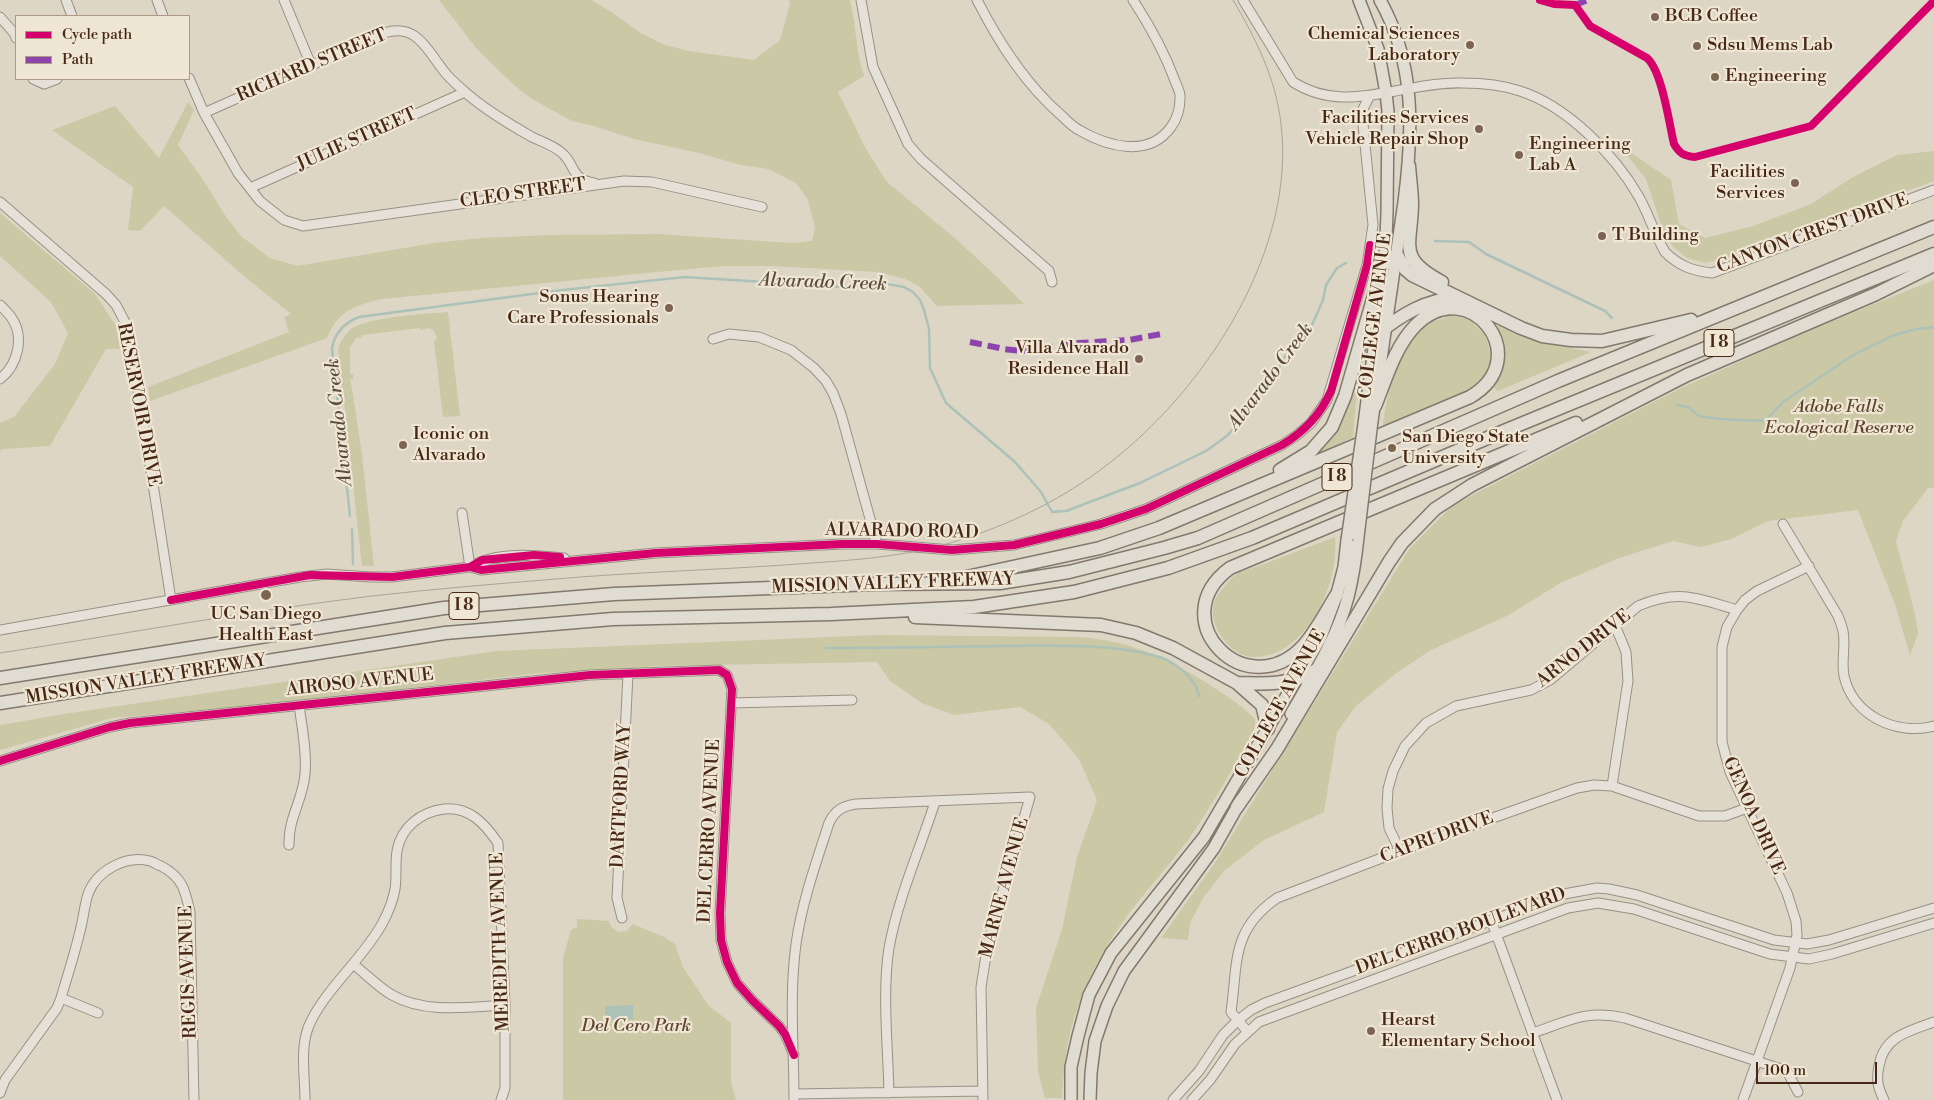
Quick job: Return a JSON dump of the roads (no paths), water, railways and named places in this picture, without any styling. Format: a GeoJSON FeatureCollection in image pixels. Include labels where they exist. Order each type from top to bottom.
{"type":"FeatureCollection","features":[{"type":"Feature","properties":{"kind":"highway"},"geometry":{"type":"LineString","coordinates":[[1408,166],[1412,205],[1409,244],[1413,258],[1419,266],[1429,275],[1442,282],[1526,325],[1554,337]]}},
{"type":"Feature","properties":{"kind":"highway","name":"MISSION VALLEY FREEWAY"},"geometry":{"type":"LineString","coordinates":[[0,678],[444,608],[614,594],[875,584],[1000,583],[1069,572],[1198,538],[1465,421],[1725,312],[1934,228]]}},
{"type":"Feature","properties":{"kind":"highway"},"geometry":{"type":"LineString","coordinates":[[1220,503],[1311,451],[1332,427],[1345,396],[1391,254],[1412,276],[1533,333],[1554,337],[1602,341],[1725,312]]}},
{"type":"Feature","properties":{"kind":"highway","name":"MISSION VALLEY FREEWAY"},"geometry":{"type":"LineString","coordinates":[[0,703],[445,633],[614,619],[831,614],[974,607],[1074,592],[1143,575],[1206,556],[1252,538],[1504,430],[1934,254]]}},
{"type":"Feature","properties":{"kind":"highway"},"geometry":{"type":"LineString","coordinates":[[1337,594],[1304,645],[1287,658],[1268,666],[1254,667],[1242,665],[1232,660],[1215,646],[1206,630],[1204,615],[1206,600],[1221,575],[1230,568],[1607,411],[1876,294],[1934,265]]}},
{"type":"Feature","properties":{"kind":"highway"},"geometry":{"type":"LineString","coordinates":[[1376,335],[1387,326],[1427,303],[1458,298]]}},
{"type":"Feature","properties":{"kind":"highway"},"geometry":{"type":"LineString","coordinates":[[933,584],[1100,548],[1159,528],[1470,397],[1482,390],[1495,372],[1498,359],[1497,342],[1488,325],[1472,313],[1452,308],[1433,312],[1416,325],[1399,348],[1375,406]]}},
{"type":"Feature","properties":{"kind":"highway"},"geometry":{"type":"LineString","coordinates":[[1237,807],[1277,749],[1389,562],[1402,543],[1418,526],[1446,500],[1472,485],[1687,375]]}},
{"type":"Feature","properties":{"kind":"highway"},"geometry":{"type":"LineString","coordinates":[[831,614],[1101,625],[1136,633],[1173,648],[1237,683],[1262,705],[1268,728]]}},
{"type":"Feature","properties":{"kind":"highway"},"geometry":{"type":"LineString","coordinates":[[1237,683],[1295,681],[1304,678],[1316,670]]}},
{"type":"Feature","properties":{"kind":"main road","name":"COLLEGE AVENUE"},"geometry":{"type":"LineString","coordinates":[[1359,0],[1373,35],[1386,93],[1388,111],[1391,254],[1387,326],[1375,406],[1368,422]]}},
{"type":"Feature","properties":{"kind":"main road","name":"COLLEGE AVENUE"},"geometry":{"type":"LineString","coordinates":[[1090,1100],[1095,1041],[1107,1006],[1124,971],[1214,848],[1334,637],[1348,599],[1354,574],[1353,538],[1368,422],[1376,335],[1408,166],[1409,89],[1399,44],[1380,0]]}},
{"type":"Feature","properties":{"kind":"main road","name":"COLLEGE AVENUE"},"geometry":{"type":"LineString","coordinates":[[1070,1100],[1072,1067],[1080,1028],[1089,996],[1111,952],[1204,837],[1268,728],[1320,639],[1337,594],[1353,538]]}},
{"type":"Feature","properties":{"kind":"street"},"geometry":{"type":"LineString","coordinates":[[66,0],[72,15]]}},
{"type":"Feature","properties":{"kind":"street"},"geometry":{"type":"LineString","coordinates":[[157,0],[163,15]]}},
{"type":"Feature","properties":{"kind":"street"},"geometry":{"type":"LineString","coordinates":[[284,0],[311,65]]}},
{"type":"Feature","properties":{"kind":"street"},"geometry":{"type":"LineString","coordinates":[[861,0],[873,68],[908,144],[921,159],[1049,271],[1052,282]]}},
{"type":"Feature","properties":{"kind":"street"},"geometry":{"type":"LineString","coordinates":[[977,0],[1013,62],[1051,107],[1078,130],[1109,143],[1139,147],[1152,143],[1164,136],[1177,119],[1181,97],[1154,32],[1133,0]]}},
{"type":"Feature","properties":{"kind":"street"},"geometry":{"type":"LineString","coordinates":[[1243,0],[1293,82],[1317,95],[1369,97],[1386,93]]}},
{"type":"Feature","properties":{"kind":"street"},"geometry":{"type":"LineString","coordinates":[[0,17],[15,36]]}},
{"type":"Feature","properties":{"kind":"street","name":"RICHARD STREET"},"geometry":{"type":"LineString","coordinates":[[204,113],[384,33],[395,30],[411,33],[420,38],[438,63],[475,101],[564,154],[577,177],[592,183],[601,183]]}},
{"type":"Feature","properties":{"kind":"street"},"geometry":{"type":"LineString","coordinates":[[35,80],[44,84],[55,80]]}},
{"type":"Feature","properties":{"kind":"street"},"geometry":{"type":"LineString","coordinates":[[190,80],[204,113],[238,173],[250,188]]}},
{"type":"Feature","properties":{"kind":"street","name":"CANYON CREST DRIVE"},"geometry":{"type":"LineString","coordinates":[[1386,93],[1461,83],[1494,85],[1520,91],[1554,108],[1591,136],[1615,162],[1639,197],[1665,252],[1672,260],[1688,269],[1696,271],[1712,273],[1934,190]]}},
{"type":"Feature","properties":{"kind":"street","name":"JULIE STREET"},"geometry":{"type":"LineString","coordinates":[[250,188],[465,92]]}},
{"type":"Feature","properties":{"kind":"street","name":"ALVARADO ROAD"},"geometry":{"type":"LineString","coordinates":[[0,630],[310,576],[392,577],[470,567],[481,570],[544,565],[577,559],[656,553],[842,544],[877,544],[972,550],[1014,545],[1101,524],[1146,509],[1282,445],[1304,430],[1322,408],[1331,391],[1367,265],[1373,225],[1363,109],[1369,97]]}},
{"type":"Feature","properties":{"kind":"street","name":"CLEO STREET"},"geometry":{"type":"LineString","coordinates":[[250,188],[260,201],[284,220],[303,226],[624,181],[652,182],[762,207]]}},
{"type":"Feature","properties":{"kind":"street","name":"RESERVOIR DRIVE"},"geometry":{"type":"LineString","coordinates":[[0,202],[106,294],[116,305],[125,322],[141,407],[171,600]]}},
{"type":"Feature","properties":{"kind":"street"},"geometry":{"type":"LineString","coordinates":[[0,305],[12,317],[17,331],[18,346],[15,359],[0,379]]}},
{"type":"Feature","properties":{"kind":"street"},"geometry":{"type":"LineString","coordinates":[[713,339],[728,334],[759,337],[791,350],[814,368],[826,381],[841,414],[877,544]]}},
{"type":"Feature","properties":{"kind":"street"},"geometry":{"type":"LineString","coordinates":[[462,513],[470,567]]}},
{"type":"Feature","properties":{"kind":"street"},"geometry":{"type":"LineString","coordinates":[[1783,524],[1838,616],[1843,632],[1843,670],[1852,695],[1861,708],[1881,722],[1905,729],[1922,729],[1934,726]]}},
{"type":"Feature","properties":{"kind":"street","name":"GENOA DRIVE"},"geometry":{"type":"LineString","coordinates":[[1743,1100],[1793,958],[1796,944],[1796,921],[1787,893],[1730,772],[1722,742],[1722,647],[1727,627],[1737,610],[1757,592],[1808,566]]}},
{"type":"Feature","properties":{"kind":"street","name":"ARNO DRIVE"},"geometry":{"type":"LineString","coordinates":[[1400,852],[1389,828],[1388,789],[1393,771],[1405,746],[1426,724],[1456,706],[1531,690],[1550,680],[1638,606],[1654,600],[1668,596],[1683,596],[1705,599],[1737,610]]}},
{"type":"Feature","properties":{"kind":"street"},"geometry":{"type":"LineString","coordinates":[[1612,786],[1628,681],[1626,652],[1615,625]]}},
{"type":"Feature","properties":{"kind":"street","name":"AIROSO AVENUE"},"geometry":{"type":"LineString","coordinates":[[0,761],[110,727],[130,723],[525,681],[713,669],[720,670],[727,675]]}},
{"type":"Feature","properties":{"kind":"street","name":"DARTFORD WAY"},"geometry":{"type":"LineString","coordinates":[[622,918],[617,898],[628,674]]}},
{"type":"Feature","properties":{"kind":"street","name":"DEL CERRO AVENUE"},"geometry":{"type":"LineString","coordinates":[[727,675],[732,689],[720,913],[723,952],[732,973],[744,992],[773,1018],[786,1034],[794,1055]]}},
{"type":"Feature","properties":{"kind":"street"},"geometry":{"type":"LineString","coordinates":[[731,703],[852,700]]}},
{"type":"Feature","properties":{"kind":"street"},"geometry":{"type":"LineString","coordinates":[[290,845],[289,829],[305,774],[299,705]]}},
{"type":"Feature","properties":{"kind":"street","name":"CAPRI DRIVE"},"geometry":{"type":"LineString","coordinates":[[1237,1020],[1231,1012],[1238,950],[1244,932],[1261,909],[1277,898],[1577,788],[1594,785],[1612,786],[1699,816],[1725,816],[1747,808]]}},
{"type":"Feature","properties":{"kind":"street","name":"MARNE AVENUE"},"geometry":{"type":"LineString","coordinates":[[935,802],[1030,797],[988,943],[981,987],[982,1096]]}},
{"type":"Feature","properties":{"kind":"street"},"geometry":{"type":"LineString","coordinates":[[889,1093],[886,992],[889,948],[898,912],[935,802],[856,804],[838,810],[829,823],[806,895],[796,944],[792,997],[794,1097],[889,1093],[982,1096]]}},
{"type":"Feature","properties":{"kind":"street","name":"MEREDITH AVENUE"},"geometry":{"type":"LineString","coordinates":[[353,964],[381,926],[390,908],[395,889],[397,852],[406,828],[423,814],[433,810],[452,808],[477,818],[498,843],[505,1005],[505,1088],[501,1100]]}},
{"type":"Feature","properties":{"kind":"street","name":"REGIS AVENUE"},"geometry":{"type":"LineString","coordinates":[[62,998],[80,932],[88,893],[98,878],[118,863],[133,860],[151,861],[170,871],[184,889],[190,912],[194,1100]]}},
{"type":"Feature","properties":{"kind":"street","name":"DEL CERRO BOULEVARD"},"geometry":{"type":"LineString","coordinates":[[1173,1100],[1199,1071],[1223,1035],[1237,1020],[1251,1010],[1265,1003],[1564,894],[1597,888],[1637,895],[1774,940],[1796,944],[1809,944],[1829,940],[1934,908]]}},
{"type":"Feature","properties":{"kind":"street","name":"DEL CERRO BOULEVARD"},"geometry":{"type":"LineString","coordinates":[[1192,1100],[1210,1080],[1234,1044],[1247,1031],[1270,1017],[1568,908],[1607,903],[1634,909],[1770,954],[1809,959],[1832,954],[1934,923]]}},
{"type":"Feature","properties":{"kind":"street"},"geometry":{"type":"LineString","coordinates":[[1491,920],[1557,1100]]}},
{"type":"Feature","properties":{"kind":"street"},"geometry":{"type":"LineString","coordinates":[[305,1100],[304,1048],[308,1029],[316,1012],[353,964],[392,995],[414,1004],[434,1007],[505,1005]]}},
{"type":"Feature","properties":{"kind":"street"},"geometry":{"type":"LineString","coordinates":[[0,1093],[5,1080],[57,1008],[62,998],[98,1013]]}},
{"type":"Feature","properties":{"kind":"street"},"geometry":{"type":"LineString","coordinates":[[1532,1033],[1583,1016],[1609,1014],[1787,1071],[1798,1092]]}},
{"type":"Feature","properties":{"kind":"street"},"geometry":{"type":"LineString","coordinates":[[1237,1020],[1247,1031]]}},
{"type":"Feature","properties":{"kind":"street"},"geometry":{"type":"LineString","coordinates":[[1884,1100],[1878,1088],[1877,1076],[1881,1055],[1894,1039],[1907,1031],[1934,1022]]}},
{"type":"Feature","properties":{"kind":"waterway","name":"Alvarado Creek"},"geometry":{"type":"LineString","coordinates":[[1435,241],[1469,242],[1486,254],[1605,311],[1612,318]]}},
{"type":"Feature","properties":{"kind":"waterway","name":"Alvarado Creek"},"geometry":{"type":"LineString","coordinates":[[350,516],[332,348],[335,337],[341,329],[359,317],[562,290],[685,277],[843,287],[876,282],[904,287],[913,292],[920,300],[924,310],[929,329],[930,368],[946,403],[1015,462],[1041,492],[1052,512],[1066,511],[1140,483],[1206,451],[1228,435],[1269,386],[1285,356],[1311,327],[1323,300],[1326,285],[1337,268],[1346,263]]}},
{"type":"Feature","properties":{"kind":"waterway","name":"Alvarado Creek"},"geometry":{"type":"LineString","coordinates":[[1677,405],[1688,407],[1699,416],[1765,421],[1783,402],[1853,355],[1892,336],[1916,329],[1934,327]]}},
{"type":"Feature","properties":{"kind":"waterway","name":"Alvarado Creek"},"geometry":{"type":"LineString","coordinates":[[352,529],[353,564]]}},
{"type":"Feature","properties":{"kind":"waterway"},"geometry":{"type":"LineString","coordinates":[[826,648],[1062,646],[1120,649],[1156,656],[1169,661],[1189,676],[1199,696]]}},
{"type":"Feature","properties":{"kind":"tram line"},"geometry":{"type":"LineString","coordinates":[[0,653],[279,609],[395,593],[586,577],[881,557],[922,550],[963,539],[1004,524],[1044,505],[1082,483],[1117,457],[1151,426],[1184,391],[1214,351],[1240,308],[1260,264],[1275,217],[1282,171],[1281,124],[1270,75],[1250,30],[1233,0]]}},
{"type":"Feature","properties":{"kind":"place","name":"BCB Coffee"},"geometry":{"type":"Point","coordinates":[1655,17]}},
{"type":"Feature","properties":{"kind":"place","name":"Chemical Sciences Laboratory"},"geometry":{"type":"Point","coordinates":[1470,45]}},
{"type":"Feature","properties":{"kind":"place","name":"Sdsu Mems Lab"},"geometry":{"type":"Point","coordinates":[1697,46]}},
{"type":"Feature","properties":{"kind":"place","name":"Engineering"},"geometry":{"type":"Point","coordinates":[1715,77]}},
{"type":"Feature","properties":{"kind":"place","name":"Facilities Services Vehicle Repair Shop"},"geometry":{"type":"Point","coordinates":[1479,129]}},
{"type":"Feature","properties":{"kind":"place","name":"Engineering Lab A"},"geometry":{"type":"Point","coordinates":[1519,155]}},
{"type":"Feature","properties":{"kind":"place","name":"Facilities Services"},"geometry":{"type":"Point","coordinates":[1795,183]}},
{"type":"Feature","properties":{"kind":"place","name":"T Building"},"geometry":{"type":"Point","coordinates":[1602,236]}},
{"type":"Feature","properties":{"kind":"place","name":"Sonus Hearing Care Professionals"},"geometry":{"type":"Point","coordinates":[669,308]}},
{"type":"Feature","properties":{"kind":"place","name":"Villa Alvarado Residence Hall"},"geometry":{"type":"Point","coordinates":[1139,359]}},
{"type":"Feature","properties":{"kind":"place","name":"Iconic on Alvarado"},"geometry":{"type":"Point","coordinates":[403,445]}},
{"type":"Feature","properties":{"kind":"place","name":"San Diego State University"},"geometry":{"type":"Point","coordinates":[1392,448]}},
{"type":"Feature","properties":{"kind":"place","name":"UC San Diego Health East"},"geometry":{"type":"Point","coordinates":[266,595]}},
{"type":"Feature","properties":{"kind":"place","name":"Hearst Elementary School"},"geometry":{"type":"Point","coordinates":[1371,1031]}},
{"type":"Feature","properties":{"kind":"park label","name":"Adobe Falls Ecological Reserve"},"geometry":{"type":"Point","coordinates":[1839,418]}},
{"type":"Feature","properties":{"kind":"park label","name":"Del Cero Park"},"geometry":{"type":"Point","coordinates":[636,1027]}}]}
